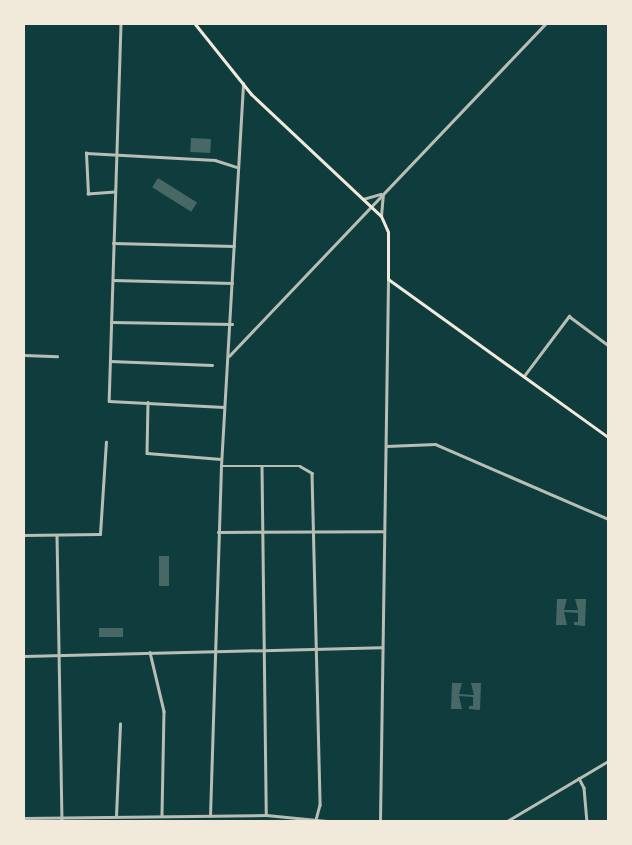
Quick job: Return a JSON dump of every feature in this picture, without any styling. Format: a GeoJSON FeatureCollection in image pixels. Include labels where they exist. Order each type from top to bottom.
{"type":"FeatureCollection","features":[{"type":"Feature","properties":{"kind":"main road"},"geometry":{"type":"LineString","coordinates":[[195,24],[243,84],[381,216],[388,232],[388,279],[608,437]]}},
{"type":"Feature","properties":{"kind":"street"},"geometry":{"type":"LineString","coordinates":[[121,24],[115,154],[109,401],[224,407]]}},
{"type":"Feature","properties":{"kind":"street"},"geometry":{"type":"LineString","coordinates":[[229,357],[545,24]]}},
{"type":"Feature","properties":{"kind":"street"},"geometry":{"type":"LineString","coordinates":[[210,816],[213,651],[221,459],[232,324],[236,167],[243,84]]}},
{"type":"Feature","properties":{"kind":"street"},"geometry":{"type":"LineString","coordinates":[[115,192],[88,194],[86,153],[215,160],[236,167]]}},
{"type":"Feature","properties":{"kind":"street"},"geometry":{"type":"LineString","coordinates":[[363,199],[384,192]]}},
{"type":"Feature","properties":{"kind":"street"},"geometry":{"type":"LineString","coordinates":[[381,216],[384,192]]}},
{"type":"Feature","properties":{"kind":"street"},"geometry":{"type":"LineString","coordinates":[[113,243],[234,246]]}},
{"type":"Feature","properties":{"kind":"street"},"geometry":{"type":"LineString","coordinates":[[380,821],[381,647],[388,279]]}},
{"type":"Feature","properties":{"kind":"street"},"geometry":{"type":"LineString","coordinates":[[113,280],[232,283]]}},
{"type":"Feature","properties":{"kind":"street"},"geometry":{"type":"LineString","coordinates":[[524,376],[569,316],[608,345]]}},
{"type":"Feature","properties":{"kind":"street"},"geometry":{"type":"LineString","coordinates":[[111,322],[232,324]]}},
{"type":"Feature","properties":{"kind":"street"},"geometry":{"type":"LineString","coordinates":[[24,355],[57,356]]}},
{"type":"Feature","properties":{"kind":"street"},"geometry":{"type":"LineString","coordinates":[[110,361],[212,365]]}},
{"type":"Feature","properties":{"kind":"street"},"geometry":{"type":"LineString","coordinates":[[148,402],[147,453],[221,459]]}},
{"type":"Feature","properties":{"kind":"street"},"geometry":{"type":"LineString","coordinates":[[24,535],[100,534],[106,442]]}},
{"type":"Feature","properties":{"kind":"street"},"geometry":{"type":"LineString","coordinates":[[385,446],[435,444],[608,519]]}},
{"type":"Feature","properties":{"kind":"street"},"geometry":{"type":"LineString","coordinates":[[221,466],[307,468],[313,479],[320,805],[316,820]]}},
{"type":"Feature","properties":{"kind":"street"},"geometry":{"type":"LineString","coordinates":[[262,466],[266,815]]}},
{"type":"Feature","properties":{"kind":"street"},"geometry":{"type":"LineString","coordinates":[[218,532],[383,531]]}},
{"type":"Feature","properties":{"kind":"street"},"geometry":{"type":"LineString","coordinates":[[57,535],[62,819]]}},
{"type":"Feature","properties":{"kind":"street"},"geometry":{"type":"LineString","coordinates":[[24,656],[381,647]]}},
{"type":"Feature","properties":{"kind":"street"},"geometry":{"type":"LineString","coordinates":[[150,652],[164,711],[162,816]]}},
{"type":"Feature","properties":{"kind":"street"},"geometry":{"type":"LineString","coordinates":[[116,816],[120,724]]}},
{"type":"Feature","properties":{"kind":"street"},"geometry":{"type":"LineString","coordinates":[[507,821],[608,761]]}},
{"type":"Feature","properties":{"kind":"street"},"geometry":{"type":"LineString","coordinates":[[579,778],[584,788],[586,821]]}},
{"type":"Feature","properties":{"kind":"street"},"geometry":{"type":"LineString","coordinates":[[24,818],[266,815],[328,821]]}},
{"type":"Feature","properties":{"kind":"building"},"geometry":{"type":"Polygon","coordinates":[[[191,138],[211,139],[210,153],[190,152],[191,138]]]}},
{"type":"Feature","properties":{"kind":"building"},"geometry":{"type":"Polygon","coordinates":[[[158,178],[197,202],[191,212],[152,187],[158,178]]]}},
{"type":"Feature","properties":{"kind":"building"},"geometry":{"type":"Polygon","coordinates":[[[159,556],[169,556],[169,586],[159,586],[159,556]]]}},
{"type":"Feature","properties":{"kind":"building"},"geometry":{"type":"Polygon","coordinates":[[[557,599],[567,599],[564,610],[578,610],[575,599],[586,599],[585,626],[574,625],[574,622],[578,622],[578,613],[564,612],[567,625],[556,625],[557,599]]]}},
{"type":"Feature","properties":{"kind":"building"},"geometry":{"type":"Polygon","coordinates":[[[99,628],[123,628],[123,637],[99,637],[99,628]]]}},
{"type":"Feature","properties":{"kind":"building"},"geometry":{"type":"Polygon","coordinates":[[[452,683],[462,683],[459,694],[474,695],[471,683],[481,683],[480,710],[469,709],[469,706],[473,706],[473,697],[459,696],[462,709],[451,709],[452,683]]]}}]}
